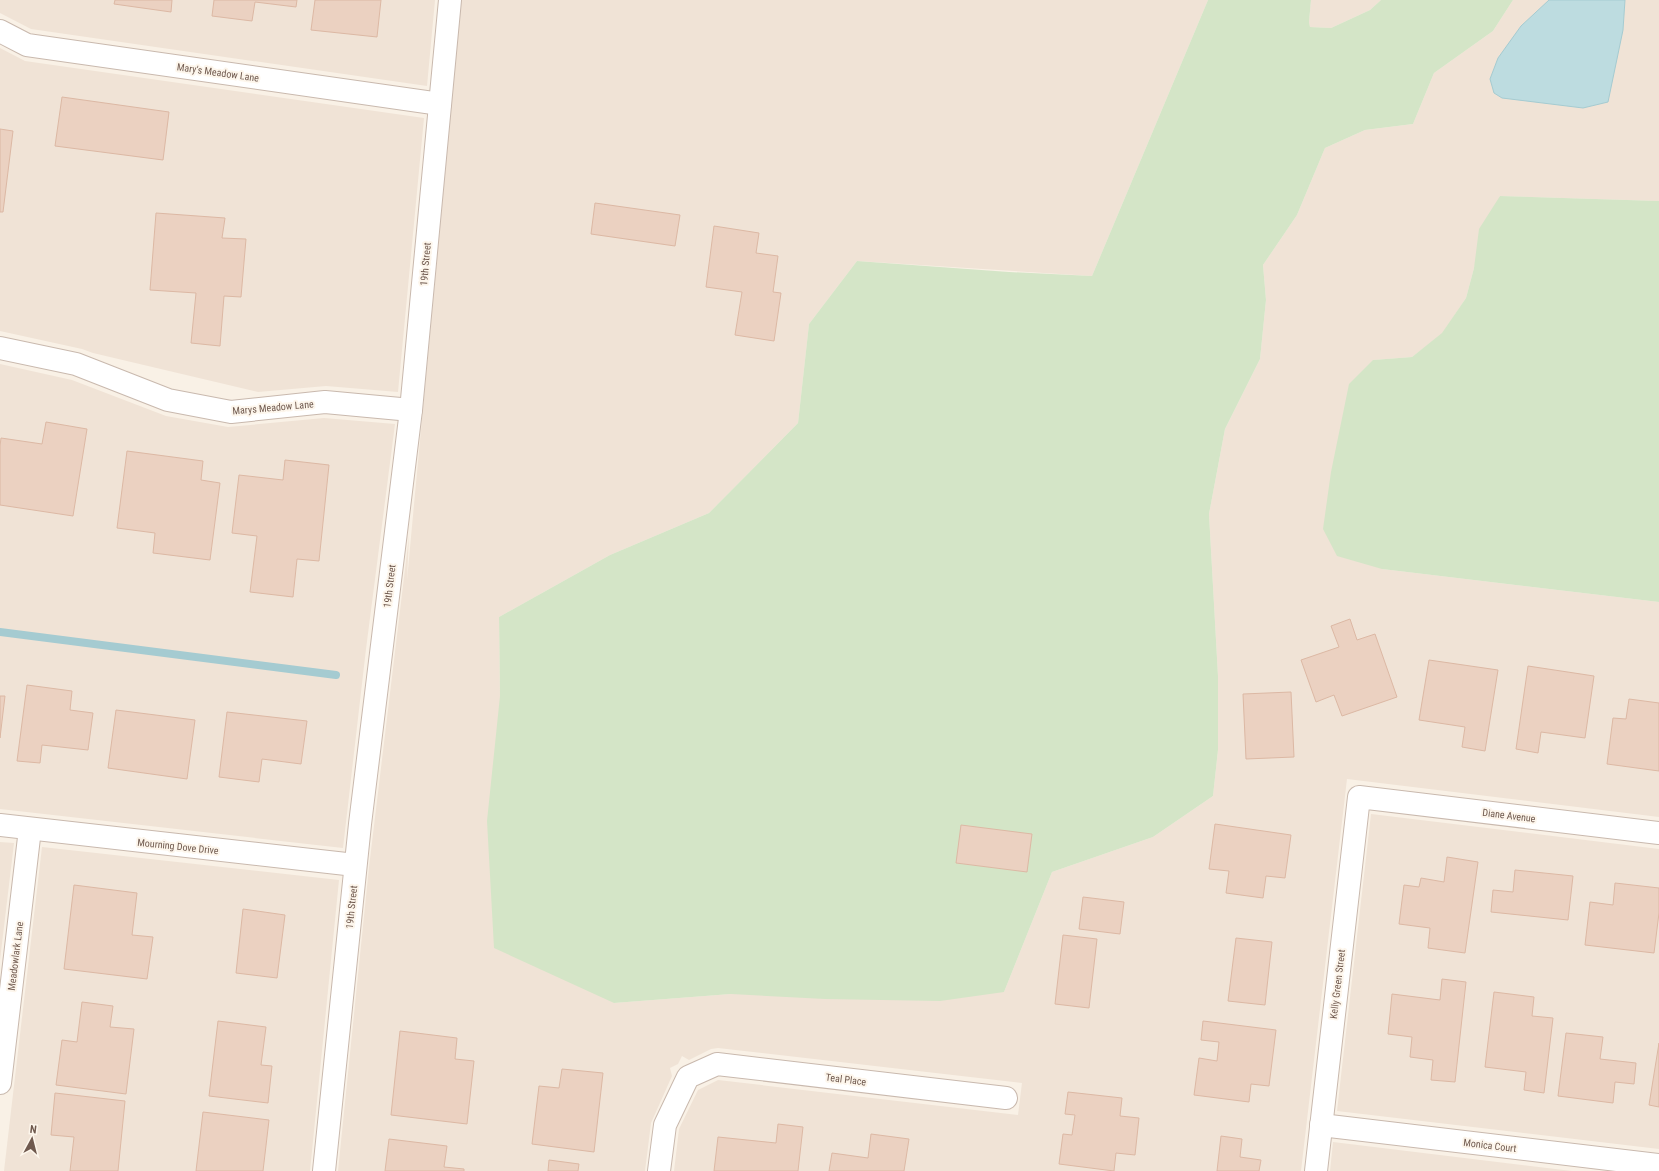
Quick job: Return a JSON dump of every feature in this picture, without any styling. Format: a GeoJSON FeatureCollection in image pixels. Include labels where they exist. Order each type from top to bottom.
{"type":"FeatureCollection","features":[{"type":"Feature","properties":{"kind":"street","name":"19th Street"},"geometry":{"type":"LineString","coordinates":[[324,1171],[355,866],[380,651],[411,410],[450,0]]}},
{"type":"Feature","properties":{"kind":"street","name":"Mary's Meadow Lane"},"geometry":{"type":"LineString","coordinates":[[0,31],[27,45],[440,104]]}},
{"type":"Feature","properties":{"kind":"street","name":"Marys Meadow Lane"},"geometry":{"type":"LineString","coordinates":[[0,348],[76,364],[168,400],[231,412],[325,402],[411,410]]}},
{"type":"Feature","properties":{"kind":"street","name":"Diane Avenue"},"geometry":{"type":"LineString","coordinates":[[1359,797],[1659,833]]}},
{"type":"Feature","properties":{"kind":"street","name":"Kelly Green Street"},"geometry":{"type":"LineString","coordinates":[[1316,1171],[1359,797]]}},
{"type":"Feature","properties":{"kind":"street","name":"Mourning Dove Drive"},"geometry":{"type":"LineString","coordinates":[[0,825],[355,866]]}},
{"type":"Feature","properties":{"kind":"street","name":"Meadowlark Lane"},"geometry":{"type":"LineString","coordinates":[[0,1083],[30,829]]}},
{"type":"Feature","properties":{"kind":"street","name":"Teal Place"},"geometry":{"type":"LineString","coordinates":[[659,1171],[665,1125],[688,1077],[716,1064],[1006,1098]]}},
{"type":"Feature","properties":{"kind":"street","name":"Monica Court"},"geometry":{"type":"LineString","coordinates":[[1321,1125],[1659,1165]]}},
{"type":"Feature","properties":{"kind":"shaded area"},"geometry":{"type":"Polygon","coordinates":[[[0,0],[435,0],[427,86],[31,29],[0,13],[0,0]]]}},
{"type":"Feature","properties":{"kind":"shaded area"},"geometry":{"type":"Polygon","coordinates":[[[461,0],[1208,0],[1092,276],[857,261],[809,324],[798,423],[709,513],[610,555],[499,617],[500,696],[614,1003],[731,994],[1004,992],[1052,872],[1153,837],[1213,796],[1218,750],[1218,676],[1209,514],[1225,429],[1260,359],[1266,300],[1263,265],[1297,215],[1325,148],[1365,130],[1413,124],[1434,73],[1493,31],[1513,0],[1549,0],[1546,4],[1623,30],[1625,0],[1659,0],[1659,201],[1500,196],[1474,268],[1466,298],[1442,334],[1412,357],[1373,360],[1382,569],[1659,602],[1659,817],[1347,779],[1301,1171],[674,1171],[679,1129],[698,1090],[718,1080],[1018,1115],[1022,1083],[718,1048],[711,1049],[689,1060],[682,1056],[678,1064],[670,1068],[672,1076],[651,1123],[645,1171],[338,1171],[369,867],[409,536],[407,580],[461,0]]]}},
{"type":"Feature","properties":{"kind":"shaded area"},"geometry":{"type":"Polygon","coordinates":[[[1311,0],[1381,0],[1370,10],[1331,28],[1310,27],[1311,0]]]}},
{"type":"Feature","properties":{"kind":"shaded area"},"geometry":{"type":"Polygon","coordinates":[[[0,48],[25,61],[424,118],[398,392],[326,386],[258,392],[93,353],[82,349],[0,331],[0,48]]]}},
{"type":"Feature","properties":{"kind":"shaded area"},"geometry":{"type":"Polygon","coordinates":[[[0,364],[72,380],[166,416],[228,427],[324,418],[395,424],[366,649],[343,848],[0,809],[0,364]]]}},
{"type":"Feature","properties":{"kind":"shaded area"},"geometry":{"type":"Polygon","coordinates":[[[1371,814],[1659,849],[1659,1149],[1337,1111],[1371,814]]]}},
{"type":"Feature","properties":{"kind":"shaded area"},"geometry":{"type":"Polygon","coordinates":[[[0,842],[14,843],[0,960],[0,842]]]}},
{"type":"Feature","properties":{"kind":"shaded area"},"geometry":{"type":"Polygon","coordinates":[[[42,847],[339,880],[310,1171],[4,1171],[42,847]]]}},
{"type":"Feature","properties":{"kind":"shaded area"},"geometry":{"type":"Polygon","coordinates":[[[1333,1142],[1572,1171],[1330,1171],[1333,1142]]]}},
{"type":"Feature","properties":{"kind":"green space"},"geometry":{"type":"Polygon","coordinates":[[[1208,0],[1311,0],[1310,27],[1331,28],[1370,10],[1381,0],[1513,0],[1493,31],[1434,73],[1413,124],[1365,130],[1325,148],[1297,215],[1263,265],[1266,300],[1260,359],[1225,429],[1209,514],[1218,676],[1218,750],[1213,796],[1153,837],[1052,872],[1004,992],[940,1001],[825,999],[731,994],[614,1003],[494,948],[487,821],[500,696],[499,617],[610,555],[709,513],[798,423],[809,324],[857,261],[1009,272],[1092,276],[1208,0]]]}},
{"type":"Feature","properties":{"kind":"green space"},"geometry":{"type":"Polygon","coordinates":[[[1500,196],[1659,201],[1659,602],[1382,569],[1337,556],[1323,529],[1331,472],[1349,384],[1373,360],[1412,357],[1442,333],[1466,298],[1474,268],[1479,229],[1500,196]]]}},
{"type":"Feature","properties":{"kind":"water"},"geometry":{"type":"Polygon","coordinates":[[[1549,0],[1625,0],[1623,30],[1608,102],[1583,108],[1502,98],[1494,93],[1490,79],[1498,58],[1521,26],[1549,0]]]}},
{"type":"Feature","properties":{"kind":"building"},"geometry":{"type":"Polygon","coordinates":[[[115,0],[172,0],[171,12],[114,4],[115,0]]]}},
{"type":"Feature","properties":{"kind":"building"},"geometry":{"type":"Polygon","coordinates":[[[214,0],[297,0],[296,7],[255,2],[252,21],[212,16],[214,0]]]}},
{"type":"Feature","properties":{"kind":"building"},"geometry":{"type":"Polygon","coordinates":[[[315,0],[381,0],[377,37],[311,30],[315,0]]]}},
{"type":"Feature","properties":{"kind":"building"},"geometry":{"type":"Polygon","coordinates":[[[62,97],[169,112],[163,160],[55,146],[62,97]]]}},
{"type":"Feature","properties":{"kind":"building"},"geometry":{"type":"Polygon","coordinates":[[[0,129],[13,131],[3,212],[0,212],[0,129]]]}},
{"type":"Feature","properties":{"kind":"building"},"geometry":{"type":"Polygon","coordinates":[[[595,203],[680,215],[675,246],[591,234],[595,203]]]}},
{"type":"Feature","properties":{"kind":"building"},"geometry":{"type":"Polygon","coordinates":[[[156,213],[225,218],[222,238],[246,239],[241,297],[224,296],[220,346],[191,343],[196,293],[150,290],[156,213]]]}},
{"type":"Feature","properties":{"kind":"building"},"geometry":{"type":"Polygon","coordinates":[[[714,226],[759,233],[756,253],[778,256],[773,292],[781,293],[774,341],[735,335],[742,292],[706,287],[714,226]]]}},
{"type":"Feature","properties":{"kind":"building"},"geometry":{"type":"Polygon","coordinates":[[[46,422],[87,429],[73,516],[0,505],[1,438],[42,444],[46,422]]]}},
{"type":"Feature","properties":{"kind":"building"},"geometry":{"type":"Polygon","coordinates":[[[127,451],[203,461],[201,480],[220,483],[210,560],[153,553],[155,533],[117,528],[127,451]]]}},
{"type":"Feature","properties":{"kind":"building"},"geometry":{"type":"Polygon","coordinates":[[[285,460],[329,465],[319,561],[297,559],[293,597],[250,592],[257,536],[232,533],[239,475],[283,480],[285,460]]]}},
{"type":"Feature","properties":{"kind":"building"},"geometry":{"type":"Polygon","coordinates":[[[1350,619],[1357,640],[1375,634],[1397,697],[1342,716],[1334,695],[1316,702],[1301,660],[1339,647],[1331,626],[1350,619]]]}},
{"type":"Feature","properties":{"kind":"building"},"geometry":{"type":"Polygon","coordinates":[[[1429,660],[1498,670],[1485,751],[1462,747],[1465,727],[1419,720],[1429,660]]]}},
{"type":"Feature","properties":{"kind":"building"},"geometry":{"type":"Polygon","coordinates":[[[1528,666],[1594,676],[1585,738],[1541,732],[1538,753],[1516,749],[1528,666]]]}},
{"type":"Feature","properties":{"kind":"building"},"geometry":{"type":"Polygon","coordinates":[[[27,685],[72,691],[70,710],[93,713],[88,750],[42,745],[40,763],[17,761],[27,685]]]}},
{"type":"Feature","properties":{"kind":"building"},"geometry":{"type":"Polygon","coordinates":[[[1291,692],[1294,757],[1246,759],[1243,694],[1291,692]]]}},
{"type":"Feature","properties":{"kind":"building"},"geometry":{"type":"Polygon","coordinates":[[[0,696],[5,696],[0,738],[0,696]]]}},
{"type":"Feature","properties":{"kind":"building"},"geometry":{"type":"Polygon","coordinates":[[[1629,699],[1659,703],[1659,771],[1607,764],[1613,718],[1626,719],[1629,699]]]}},
{"type":"Feature","properties":{"kind":"building"},"geometry":{"type":"Polygon","coordinates":[[[116,710],[195,720],[187,779],[108,768],[116,710]]]}},
{"type":"Feature","properties":{"kind":"building"},"geometry":{"type":"Polygon","coordinates":[[[227,712],[307,721],[301,764],[262,759],[259,782],[219,777],[227,712]]]}},
{"type":"Feature","properties":{"kind":"building"},"geometry":{"type":"Polygon","coordinates":[[[1215,824],[1291,835],[1285,878],[1266,876],[1263,898],[1226,893],[1229,871],[1209,869],[1215,824]]]}},
{"type":"Feature","properties":{"kind":"building"},"geometry":{"type":"Polygon","coordinates":[[[961,825],[1032,834],[1027,872],[956,863],[961,825]]]}},
{"type":"Feature","properties":{"kind":"building"},"geometry":{"type":"Polygon","coordinates":[[[1447,857],[1478,862],[1465,953],[1428,948],[1430,928],[1399,924],[1404,885],[1419,887],[1421,878],[1444,882],[1447,857]]]}},
{"type":"Feature","properties":{"kind":"building"},"geometry":{"type":"Polygon","coordinates":[[[1515,870],[1573,876],[1568,920],[1491,912],[1493,890],[1513,892],[1515,870]]]}},
{"type":"Feature","properties":{"kind":"building"},"geometry":{"type":"Polygon","coordinates":[[[1615,883],[1659,888],[1659,913],[1654,953],[1585,945],[1590,902],[1613,905],[1615,883]]]}},
{"type":"Feature","properties":{"kind":"building"},"geometry":{"type":"Polygon","coordinates":[[[74,885],[137,893],[132,935],[153,937],[147,979],[64,969],[74,885]]]}},
{"type":"Feature","properties":{"kind":"building"},"geometry":{"type":"Polygon","coordinates":[[[1083,897],[1124,902],[1120,934],[1079,929],[1083,897]]]}},
{"type":"Feature","properties":{"kind":"building"},"geometry":{"type":"Polygon","coordinates":[[[243,909],[285,915],[277,978],[236,973],[243,909]]]}},
{"type":"Feature","properties":{"kind":"building"},"geometry":{"type":"Polygon","coordinates":[[[1063,935],[1097,939],[1089,1008],[1055,1004],[1063,935]]]}},
{"type":"Feature","properties":{"kind":"building"},"geometry":{"type":"Polygon","coordinates":[[[1236,938],[1272,942],[1265,1005],[1228,1001],[1236,938]]]}},
{"type":"Feature","properties":{"kind":"building"},"geometry":{"type":"Polygon","coordinates":[[[1442,979],[1466,982],[1455,1082],[1431,1080],[1433,1060],[1410,1057],[1412,1037],[1388,1034],[1392,994],[1440,1000],[1442,979]]]}},
{"type":"Feature","properties":{"kind":"building"},"geometry":{"type":"Polygon","coordinates":[[[1494,992],[1534,997],[1532,1016],[1553,1018],[1544,1093],[1524,1090],[1526,1072],[1485,1067],[1494,992]]]}},
{"type":"Feature","properties":{"kind":"building"},"geometry":{"type":"Polygon","coordinates":[[[82,1002],[113,1006],[110,1027],[134,1029],[126,1094],[56,1085],[62,1040],[77,1042],[82,1002]]]}},
{"type":"Feature","properties":{"kind":"building"},"geometry":{"type":"Polygon","coordinates":[[[218,1021],[266,1027],[261,1065],[272,1066],[268,1103],[209,1096],[218,1021]]]}},
{"type":"Feature","properties":{"kind":"building"},"geometry":{"type":"Polygon","coordinates":[[[1203,1021],[1276,1030],[1269,1086],[1251,1084],[1249,1102],[1194,1095],[1199,1058],[1217,1061],[1219,1042],[1201,1040],[1203,1021]]]}},
{"type":"Feature","properties":{"kind":"building"},"geometry":{"type":"Polygon","coordinates":[[[400,1031],[457,1038],[455,1059],[474,1061],[467,1124],[391,1115],[400,1031]]]}},
{"type":"Feature","properties":{"kind":"building"},"geometry":{"type":"Polygon","coordinates":[[[1566,1033],[1603,1037],[1600,1059],[1636,1063],[1634,1084],[1615,1082],[1613,1103],[1558,1096],[1566,1033]]]}},
{"type":"Feature","properties":{"kind":"building"},"geometry":{"type":"Polygon","coordinates":[[[1659,1043],[1659,1107],[1649,1105],[1659,1043]]]}},
{"type":"Feature","properties":{"kind":"building"},"geometry":{"type":"Polygon","coordinates":[[[562,1069],[603,1073],[594,1152],[532,1144],[539,1086],[559,1088],[562,1069]]]}},
{"type":"Feature","properties":{"kind":"building"},"geometry":{"type":"Polygon","coordinates":[[[1068,1092],[1122,1098],[1120,1116],[1139,1118],[1135,1155],[1116,1153],[1114,1171],[1059,1164],[1063,1134],[1072,1135],[1075,1115],[1065,1114],[1068,1092]]]}},
{"type":"Feature","properties":{"kind":"building"},"geometry":{"type":"Polygon","coordinates":[[[55,1093],[125,1101],[118,1171],[70,1171],[74,1137],[51,1135],[55,1093]]]}},
{"type":"Feature","properties":{"kind":"building"},"geometry":{"type":"Polygon","coordinates":[[[203,1112],[269,1120],[263,1171],[196,1171],[203,1112]]]}},
{"type":"Feature","properties":{"kind":"building"},"geometry":{"type":"Polygon","coordinates":[[[778,1124],[803,1127],[798,1171],[714,1171],[718,1137],[776,1143],[778,1124]]]}},
{"type":"Feature","properties":{"kind":"building"},"geometry":{"type":"Polygon","coordinates":[[[871,1134],[909,1139],[904,1171],[829,1171],[832,1153],[868,1158],[871,1134]]]}},
{"type":"Feature","properties":{"kind":"building"},"geometry":{"type":"Polygon","coordinates":[[[1221,1136],[1242,1139],[1240,1157],[1261,1160],[1259,1171],[1217,1171],[1221,1136]]]}},
{"type":"Feature","properties":{"kind":"building"},"geometry":{"type":"Polygon","coordinates":[[[389,1139],[447,1146],[444,1167],[464,1169],[464,1171],[385,1171],[389,1139]]]}},
{"type":"Feature","properties":{"kind":"building"},"geometry":{"type":"Polygon","coordinates":[[[549,1160],[579,1164],[578,1171],[548,1171],[549,1160]]]}},
{"type":"Feature","properties":{"kind":"waterway"},"geometry":{"type":"LineString","coordinates":[[0,632],[336,675]]}}]}
